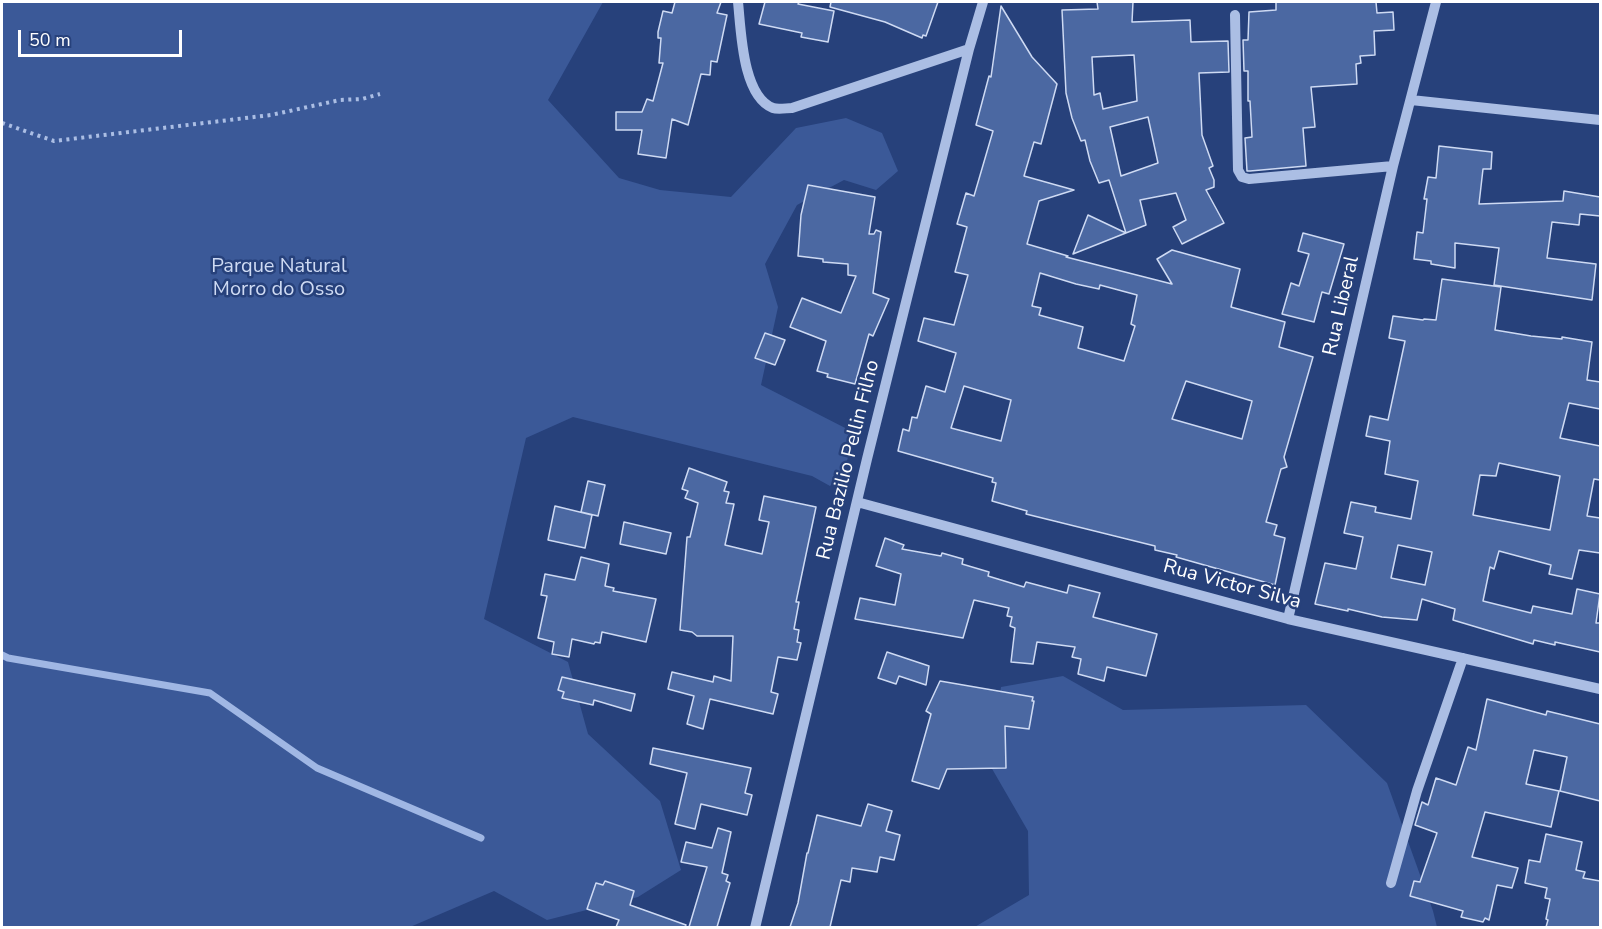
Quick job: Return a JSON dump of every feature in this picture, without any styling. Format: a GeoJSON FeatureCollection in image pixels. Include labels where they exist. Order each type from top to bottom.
{"type":"FeatureCollection","features":[{"type":"Feature","properties":{"kind":"street"},"geometry":{"type":"LineString","coordinates":[[738,2],[746,70],[759,96],[774,108],[792,108],[969,48]]}},
{"type":"Feature","properties":{"kind":"street","name":"Rua Bazilio Pellin Filho"},"geometry":{"type":"LineString","coordinates":[[754,927],[969,48],[983,2]]}},
{"type":"Feature","properties":{"kind":"street","name":"Rua Liberal"},"geometry":{"type":"LineString","coordinates":[[1288,620],[1393,166],[1436,2]]}},
{"type":"Feature","properties":{"kind":"street"},"geometry":{"type":"LineString","coordinates":[[1235,15],[1238,170],[1242,177],[1249,179],[1393,166]]}},
{"type":"Feature","properties":{"kind":"street"},"geometry":{"type":"LineString","coordinates":[[1411,100],[1600,120]]}},
{"type":"Feature","properties":{"kind":"street","name":"Rua Victor Silva"},"geometry":{"type":"LineString","coordinates":[[858,502],[1288,620],[1600,689]]}},
{"type":"Feature","properties":{"kind":"street"},"geometry":{"type":"LineString","coordinates":[[1391,883],[1417,791],[1463,658]]}},
{"type":"Feature","properties":{"kind":"path"},"geometry":{"type":"LineString","coordinates":[[2,123],[54,141],[271,115],[380,94]]}},
{"type":"Feature","properties":{"kind":"green space","name":"Parque Natural Morro do Osso"},"geometry":{"type":"Polygon","coordinates":[[[2,2],[603,2],[548,100],[619,178],[660,190],[731,197],[796,128],[846,118],[882,133],[898,171],[876,190],[844,180],[797,205],[765,264],[778,307],[761,385],[855,433],[844,471],[830,486],[812,476],[573,417],[526,438],[484,619],[568,662],[588,734],[660,801],[681,870],[638,897],[547,920],[494,891],[410,927],[2,928],[2,2]]]}},
{"type":"Feature","properties":{"kind":"green space"},"geometry":{"type":"Polygon","coordinates":[[[1063,676],[1123,710],[1306,705],[1387,783],[1437,927],[973,928],[1029,895],[1028,831],[991,767],[1001,687],[1063,676]]]}},
{"type":"Feature","properties":{"kind":"building"},"geometry":{"type":"Polygon","coordinates":[[[675,2],[721,2],[717,13],[727,15],[717,62],[711,61],[710,75],[701,74],[688,125],[672,119],[666,158],[638,154],[642,130],[616,130],[616,112],[642,112],[647,99],[653,101],[663,63],[659,63],[661,38],[658,38],[658,32],[663,11],[672,13],[675,2]]]}},
{"type":"Feature","properties":{"kind":"building"},"geometry":{"type":"Polygon","coordinates":[[[765,2],[799,2],[798,4],[834,11],[828,42],[801,37],[802,33],[759,24],[765,2]]]}},
{"type":"Feature","properties":{"kind":"building"},"geometry":{"type":"Polygon","coordinates":[[[831,2],[938,2],[926,36],[923,35],[922,38],[885,22],[830,7],[831,2]]]}},
{"type":"Feature","properties":{"kind":"building"},"geometry":{"type":"Polygon","coordinates":[[[1097,2],[1133,2],[1132,22],[1190,20],[1191,42],[1228,41],[1229,72],[1199,73],[1202,135],[1213,166],[1209,168],[1214,180],[1214,187],[1206,190],[1224,223],[1182,244],[1173,227],[1186,220],[1176,193],[1140,200],[1146,225],[1126,233],[1109,180],[1099,183],[1085,140],[1081,141],[1072,118],[1066,93],[1062,10],[1098,9],[1097,2]],[[1134,55],[1092,57],[1094,95],[1100,93],[1103,109],[1137,101],[1134,55]],[[1148,117],[1110,127],[1121,176],[1158,163],[1148,117]]]}},
{"type":"Feature","properties":{"kind":"building"},"geometry":{"type":"Polygon","coordinates":[[[1276,2],[1376,2],[1377,13],[1393,12],[1394,30],[1374,31],[1375,55],[1360,56],[1361,63],[1356,64],[1357,84],[1311,87],[1315,127],[1303,128],[1306,166],[1247,171],[1245,138],[1252,137],[1250,101],[1248,101],[1248,71],[1244,71],[1243,40],[1248,40],[1249,12],[1276,10],[1276,2]]]}},
{"type":"Feature","properties":{"kind":"building"},"geometry":{"type":"Polygon","coordinates":[[[1001,6],[1032,57],[1057,84],[1041,144],[1034,142],[1024,176],[1074,190],[1039,201],[1027,244],[1068,256],[1066,257],[1172,284],[1157,259],[1172,250],[1240,269],[1231,307],[1285,322],[1279,347],[1313,357],[1284,457],[1287,467],[1281,469],[1266,522],[1277,525],[1274,535],[1285,538],[1275,585],[1176,557],[1177,555],[1155,550],[1155,546],[1026,514],[1027,511],[992,501],[996,483],[992,482],[993,478],[898,451],[903,429],[909,431],[912,417],[917,418],[926,386],[945,392],[956,353],[918,341],[924,318],[954,325],[968,275],[955,272],[967,227],[957,224],[966,193],[974,196],[993,131],[976,125],[989,76],[991,77],[1001,6]],[[1040,273],[1032,306],[1041,308],[1039,315],[1083,327],[1078,348],[1124,361],[1135,326],[1131,324],[1137,295],[1100,285],[1099,289],[1076,284],[1040,273]],[[1186,381],[1172,419],[1242,439],[1252,401],[1186,381]],[[964,386],[951,428],[1001,441],[1011,400],[964,386]]]}},
{"type":"Feature","properties":{"kind":"building"},"geometry":{"type":"Polygon","coordinates":[[[1439,146],[1492,152],[1491,169],[1483,169],[1479,204],[1563,201],[1564,191],[1600,197],[1600,216],[1580,214],[1579,225],[1552,222],[1547,258],[1596,264],[1592,300],[1494,285],[1499,248],[1455,243],[1455,268],[1414,259],[1417,232],[1423,233],[1427,199],[1424,199],[1428,177],[1436,178],[1439,146]]]}},
{"type":"Feature","properties":{"kind":"building"},"geometry":{"type":"Polygon","coordinates":[[[808,185],[875,197],[869,234],[874,234],[876,230],[881,232],[873,293],[889,299],[873,336],[869,334],[855,384],[827,377],[828,374],[817,371],[826,341],[790,327],[802,298],[841,313],[856,276],[848,275],[848,264],[823,262],[823,259],[798,256],[801,215],[808,185]]]}},
{"type":"Feature","properties":{"kind":"building"},"geometry":{"type":"Polygon","coordinates":[[[1088,215],[1126,233],[1073,254],[1088,215]]]}},
{"type":"Feature","properties":{"kind":"building"},"geometry":{"type":"Polygon","coordinates":[[[1303,233],[1344,244],[1329,294],[1322,292],[1314,322],[1282,314],[1291,283],[1299,286],[1309,254],[1298,251],[1303,233]]]}},
{"type":"Feature","properties":{"kind":"building"},"geometry":{"type":"Polygon","coordinates":[[[1442,279],[1501,287],[1495,330],[1592,342],[1587,380],[1600,382],[1600,409],[1569,403],[1560,438],[1600,446],[1600,480],[1594,479],[1587,516],[1600,518],[1600,553],[1579,550],[1572,579],[1549,574],[1551,565],[1499,551],[1494,569],[1490,567],[1483,601],[1531,613],[1533,606],[1572,614],[1577,589],[1600,594],[1596,623],[1600,623],[1600,652],[1555,642],[1555,645],[1534,640],[1533,644],[1453,620],[1455,609],[1422,599],[1417,620],[1382,617],[1315,604],[1325,563],[1356,569],[1363,537],[1344,533],[1351,502],[1376,507],[1375,512],[1411,519],[1418,481],[1385,474],[1390,441],[1366,436],[1370,416],[1388,420],[1405,341],[1389,338],[1393,316],[1436,320],[1442,279]],[[1499,463],[1496,476],[1480,475],[1473,515],[1550,530],[1560,476],[1499,463]],[[1398,545],[1391,578],[1425,585],[1432,552],[1398,545]]]}},
{"type":"Feature","properties":{"kind":"building"},"geometry":{"type":"Polygon","coordinates":[[[765,333],[785,340],[775,365],[755,358],[765,333]]]}},
{"type":"Feature","properties":{"kind":"building"},"geometry":{"type":"Polygon","coordinates":[[[689,468],[727,482],[724,491],[729,492],[726,503],[734,504],[725,545],[762,554],[769,522],[759,520],[764,496],[816,507],[796,602],[799,602],[794,629],[799,630],[797,642],[801,643],[797,660],[778,657],[771,692],[778,694],[773,714],[710,699],[703,729],[687,724],[694,696],[668,689],[672,672],[713,682],[714,676],[731,681],[733,636],[697,636],[692,632],[680,630],[687,537],[690,537],[698,503],[685,498],[688,491],[682,489],[689,468]]]}},
{"type":"Feature","properties":{"kind":"building"},"geometry":{"type":"Polygon","coordinates":[[[588,481],[605,485],[598,516],[581,512],[588,481]]]}},
{"type":"Feature","properties":{"kind":"building"},"geometry":{"type":"Polygon","coordinates":[[[555,506],[592,515],[585,548],[548,540],[555,506]]]}},
{"type":"Feature","properties":{"kind":"building"},"geometry":{"type":"Polygon","coordinates":[[[624,522],[671,533],[666,554],[620,544],[624,522]]]}},
{"type":"Feature","properties":{"kind":"building"},"geometry":{"type":"Polygon","coordinates":[[[885,538],[904,545],[902,549],[941,556],[942,553],[963,559],[962,564],[989,572],[988,576],[1024,587],[1026,582],[1067,593],[1069,585],[1100,593],[1093,617],[1157,634],[1146,676],[1107,667],[1104,681],[1078,674],[1081,659],[1072,657],[1075,647],[1037,642],[1033,664],[1011,662],[1015,628],[1010,626],[1012,617],[1007,616],[1009,608],[974,600],[963,638],[855,619],[860,598],[895,605],[901,574],[876,566],[885,538]]]}},
{"type":"Feature","properties":{"kind":"building"},"geometry":{"type":"Polygon","coordinates":[[[581,557],[609,564],[605,586],[614,588],[613,591],[656,599],[646,642],[602,632],[600,643],[595,642],[594,644],[572,639],[569,657],[552,654],[554,642],[538,638],[547,596],[541,595],[545,574],[575,580],[581,557]]]}},
{"type":"Feature","properties":{"kind":"building"},"geometry":{"type":"Polygon","coordinates":[[[887,652],[929,666],[926,685],[899,676],[896,684],[878,678],[887,652]]]}},
{"type":"Feature","properties":{"kind":"building"},"geometry":{"type":"Polygon","coordinates":[[[562,677],[635,694],[631,711],[594,700],[593,705],[562,698],[564,692],[558,690],[562,677]]]}},
{"type":"Feature","properties":{"kind":"building"},"geometry":{"type":"Polygon","coordinates":[[[940,681],[1033,697],[1029,729],[1005,726],[1006,768],[947,769],[939,789],[912,781],[931,714],[926,711],[940,681]]]}},
{"type":"Feature","properties":{"kind":"building"},"geometry":{"type":"Polygon","coordinates":[[[1487,699],[1546,715],[1547,711],[1600,724],[1600,801],[1560,791],[1567,757],[1534,750],[1526,784],[1559,791],[1551,827],[1485,812],[1472,857],[1518,868],[1512,888],[1497,885],[1489,920],[1485,918],[1483,922],[1461,917],[1463,911],[1410,896],[1414,881],[1420,882],[1437,833],[1415,825],[1422,802],[1428,805],[1436,778],[1456,785],[1468,747],[1476,750],[1487,699]]]}},
{"type":"Feature","properties":{"kind":"building"},"geometry":{"type":"Polygon","coordinates":[[[653,748],[751,768],[745,793],[752,795],[747,815],[701,804],[695,829],[675,824],[687,773],[650,764],[653,748]]]}},
{"type":"Feature","properties":{"kind":"building"},"geometry":{"type":"Polygon","coordinates":[[[868,804],[892,811],[886,831],[900,835],[894,860],[880,857],[877,872],[852,868],[850,882],[841,880],[830,927],[790,927],[798,903],[817,815],[861,826],[868,804]]]}},
{"type":"Feature","properties":{"kind":"building"},"geometry":{"type":"Polygon","coordinates":[[[718,828],[731,832],[722,873],[728,875],[726,881],[730,883],[717,927],[689,927],[707,867],[681,862],[686,842],[712,848],[718,828]]]}},
{"type":"Feature","properties":{"kind":"building"},"geometry":{"type":"Polygon","coordinates":[[[1546,834],[1582,842],[1576,870],[1585,872],[1583,878],[1600,881],[1600,927],[1546,927],[1550,899],[1545,898],[1547,888],[1525,883],[1529,860],[1540,862],[1546,834]]]}},
{"type":"Feature","properties":{"kind":"building"},"geometry":{"type":"Polygon","coordinates":[[[605,881],[634,891],[630,905],[686,925],[685,927],[616,927],[619,920],[587,909],[596,883],[603,885],[605,881]]]}},
{"type":"Feature","properties":{"kind":"waterway"},"geometry":{"type":"LineString","coordinates":[[2,655],[8,658],[210,693],[317,768],[481,838]]}}]}
